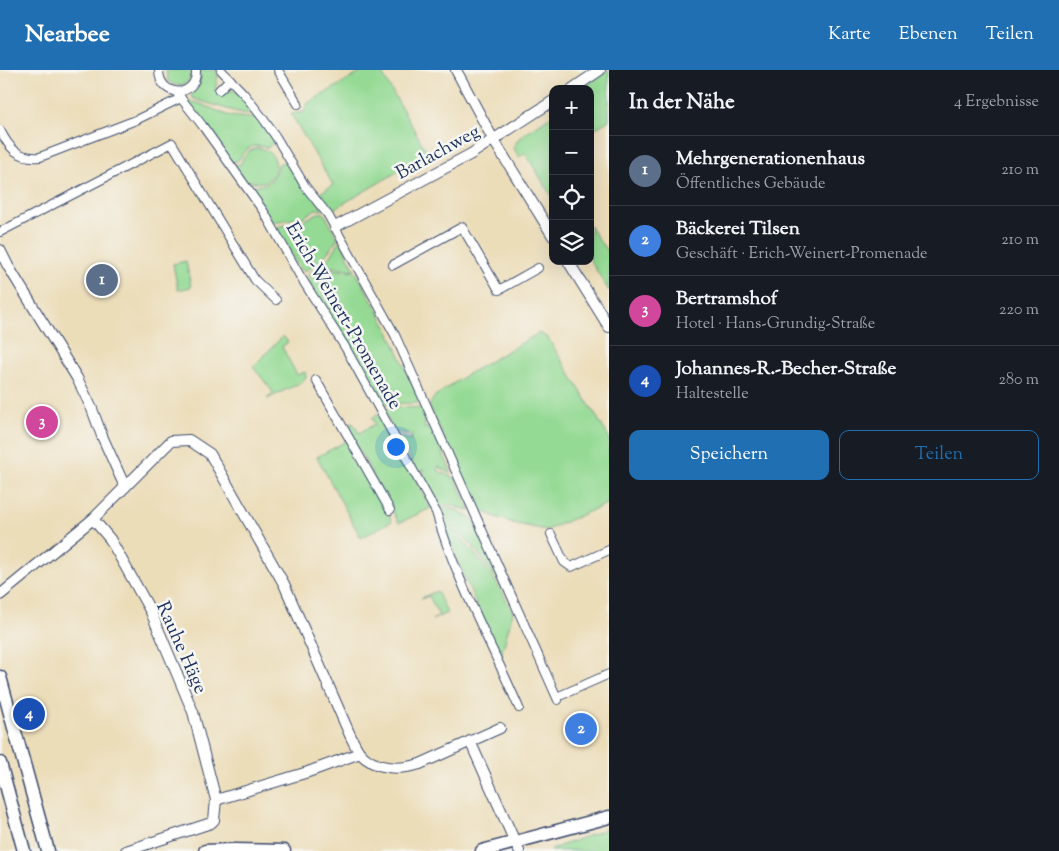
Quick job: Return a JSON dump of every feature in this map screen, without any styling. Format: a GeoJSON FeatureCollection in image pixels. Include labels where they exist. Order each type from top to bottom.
{"type":"FeatureCollection","features":[{"type":"Feature","properties":{"kind":"street","name":"Erich-Weinert-Promenade"},"geometry":{"type":"LineString","coordinates":[[159,70],[159,76],[165,87],[179,95],[264,212],[300,276],[368,387],[436,512],[462,581],[519,708]]}},
{"type":"Feature","properties":{"kind":"street"},"geometry":{"type":"LineString","coordinates":[[0,130],[7,145],[14,150],[28,157],[40,157],[136,120],[179,95],[193,84],[196,78],[196,70]]}},
{"type":"Feature","properties":{"kind":"street","name":"Erich-Weinert-Promenade"},"geometry":{"type":"LineString","coordinates":[[221,70],[244,94],[276,137],[305,186],[335,227],[395,335],[558,698],[609,674]]}},
{"type":"Feature","properties":{"kind":"street"},"geometry":{"type":"LineString","coordinates":[[278,70],[298,104]]}},
{"type":"Feature","properties":{"kind":"street"},"geometry":{"type":"LineString","coordinates":[[456,70],[493,140],[549,230]]}},
{"type":"Feature","properties":{"kind":"street"},"geometry":{"type":"LineString","coordinates":[[578,85],[600,70]]}},
{"type":"Feature","properties":{"kind":"street"},"geometry":{"type":"LineString","coordinates":[[219,90],[230,79]]}},
{"type":"Feature","properties":{"kind":"street","name":"Barlachweg"},"geometry":{"type":"LineString","coordinates":[[335,227],[470,154],[549,104]]}},
{"type":"Feature","properties":{"kind":"street"},"geometry":{"type":"LineString","coordinates":[[0,232],[172,144],[255,280],[276,300]]}},
{"type":"Feature","properties":{"kind":"street"},"geometry":{"type":"LineString","coordinates":[[392,265],[462,227],[499,290],[538,268]]}},
{"type":"Feature","properties":{"kind":"street"},"geometry":{"type":"LineString","coordinates":[[0,250],[76,378],[92,409],[125,487]]}},
{"type":"Feature","properties":{"kind":"street"},"geometry":{"type":"LineString","coordinates":[[570,265],[609,327]]}},
{"type":"Feature","properties":{"kind":"street"},"geometry":{"type":"LineString","coordinates":[[316,380],[390,510]]}},
{"type":"Feature","properties":{"kind":"street"},"geometry":{"type":"LineString","coordinates":[[0,595],[93,519],[171,441],[189,440],[210,454],[284,584],[350,735],[360,753],[385,767],[401,768],[420,764],[500,728]]}},
{"type":"Feature","properties":{"kind":"street","name":"Rauhe Häge"},"geometry":{"type":"LineString","coordinates":[[93,519],[110,539],[151,612],[193,712],[216,800]]}},
{"type":"Feature","properties":{"kind":"street"},"geometry":{"type":"LineString","coordinates":[[551,534],[564,562],[571,567],[609,550]]}},
{"type":"Feature","properties":{"kind":"street"},"geometry":{"type":"LineString","coordinates":[[0,677],[48,851]]}},
{"type":"Feature","properties":{"kind":"street"},"geometry":{"type":"LineString","coordinates":[[470,742],[518,847]]}},
{"type":"Feature","properties":{"kind":"street"},"geometry":{"type":"LineString","coordinates":[[126,851],[210,823],[214,820],[216,800],[308,772],[360,753]]}},
{"type":"Feature","properties":{"kind":"street"},"geometry":{"type":"LineString","coordinates":[[0,763],[24,851]]}},
{"type":"Feature","properties":{"kind":"street"},"geometry":{"type":"LineString","coordinates":[[482,851],[518,847],[609,817]]}},
{"type":"Feature","properties":{"kind":"street"},"geometry":{"type":"LineString","coordinates":[[206,851],[284,851]]}},
{"type":"Feature","properties":{"kind":"green space"},"geometry":{"type":"Polygon","coordinates":[[[166,70],[191,70],[191,75],[184,84],[176,85],[168,81],[166,70]]]}},
{"type":"Feature","properties":{"kind":"green space"},"geometry":{"type":"Polygon","coordinates":[[[199,70],[215,70],[218,75],[215,91],[219,94],[226,91],[237,92],[257,115],[237,112],[194,99],[191,95],[200,84],[199,70]]]}},
{"type":"Feature","properties":{"kind":"green space"},"geometry":{"type":"Polygon","coordinates":[[[365,70],[380,70],[428,154],[329,212],[317,195],[333,185],[291,114],[304,112],[308,103],[365,70]]]}},
{"type":"Feature","properties":{"kind":"green space"},"geometry":{"type":"Polygon","coordinates":[[[609,70],[609,120],[594,129],[594,85],[586,85],[609,70]]]}},
{"type":"Feature","properties":{"kind":"green space"},"geometry":{"type":"Polygon","coordinates":[[[187,101],[198,103],[230,116],[260,119],[275,140],[268,148],[255,146],[247,149],[239,160],[231,163],[187,101]]]}},
{"type":"Feature","properties":{"kind":"green space"},"geometry":{"type":"Polygon","coordinates":[[[549,118],[549,192],[525,153],[519,157],[513,147],[521,136],[549,118]]]}},
{"type":"Feature","properties":{"kind":"green space"},"geometry":{"type":"Polygon","coordinates":[[[258,148],[267,151],[273,156],[276,163],[275,170],[267,181],[260,183],[250,181],[248,185],[233,165],[241,164],[247,153],[258,148]]]}},
{"type":"Feature","properties":{"kind":"green space"},"geometry":{"type":"Polygon","coordinates":[[[288,159],[323,210],[316,209],[302,218],[272,222],[250,188],[269,182],[279,164],[288,159]]]}},
{"type":"Feature","properties":{"kind":"green space"},"geometry":{"type":"Polygon","coordinates":[[[318,213],[324,213],[338,238],[319,262],[304,271],[300,269],[276,229],[279,226],[297,224],[318,213]]]}},
{"type":"Feature","properties":{"kind":"green space"},"geometry":{"type":"Polygon","coordinates":[[[594,232],[609,252],[609,291],[593,265],[594,232]]]}},
{"type":"Feature","properties":{"kind":"green space"},"geometry":{"type":"Polygon","coordinates":[[[340,240],[355,270],[318,267],[331,256],[340,240]]]}},
{"type":"Feature","properties":{"kind":"green space"},"geometry":{"type":"Polygon","coordinates":[[[186,261],[191,287],[178,290],[173,264],[186,261]]]}},
{"type":"Feature","properties":{"kind":"green space"},"geometry":{"type":"Polygon","coordinates":[[[315,269],[356,272],[387,327],[421,403],[387,404],[381,406],[311,287],[308,274],[315,269]]]}},
{"type":"Feature","properties":{"kind":"green space"},"geometry":{"type":"Polygon","coordinates":[[[539,333],[548,338],[609,437],[609,503],[547,530],[516,524],[493,516],[476,507],[429,406],[435,396],[466,375],[539,333]]]}},
{"type":"Feature","properties":{"kind":"green space"},"geometry":{"type":"Polygon","coordinates":[[[283,336],[288,342],[282,347],[297,375],[305,372],[306,377],[302,382],[267,399],[273,392],[253,367],[283,336]]]}},
{"type":"Feature","properties":{"kind":"green space"},"geometry":{"type":"Polygon","coordinates":[[[395,407],[425,408],[428,413],[424,428],[428,428],[431,424],[452,474],[439,466],[437,470],[456,479],[471,511],[450,505],[436,506],[421,480],[425,471],[423,469],[419,476],[398,436],[411,440],[412,435],[395,432],[383,410],[395,407]]]}},
{"type":"Feature","properties":{"kind":"green space"},"geometry":{"type":"Polygon","coordinates":[[[379,414],[431,508],[399,523],[346,426],[353,423],[359,433],[375,424],[372,418],[379,414]]]}},
{"type":"Feature","properties":{"kind":"green space"},"geometry":{"type":"Polygon","coordinates":[[[348,440],[392,521],[361,538],[317,457],[348,440]]]}},
{"type":"Feature","properties":{"kind":"green space"},"geometry":{"type":"Polygon","coordinates":[[[445,508],[457,510],[474,520],[505,590],[472,545],[438,511],[445,508]]]}},
{"type":"Feature","properties":{"kind":"green space"},"geometry":{"type":"Polygon","coordinates":[[[440,516],[481,561],[498,585],[513,612],[500,660],[441,522],[440,516]]]}},
{"type":"Feature","properties":{"kind":"green space"},"geometry":{"type":"Polygon","coordinates":[[[437,591],[447,613],[432,620],[439,616],[429,596],[421,598],[437,591]]]}},
{"type":"Feature","properties":{"kind":"green space"},"geometry":{"type":"Polygon","coordinates":[[[609,828],[609,851],[551,851],[552,849],[609,828]]]}},
{"type":"Feature","properties":{"kind":"place","name":"Mehrgenerationenhaus"},"geometry":{"type":"Point","coordinates":[102,280]}},
{"type":"Feature","properties":{"kind":"place","name":"Bertramshof"},"geometry":{"type":"Point","coordinates":[42,422]}},
{"type":"Feature","properties":{"kind":"place","name":"Johannes-R.-Becher-Straße"},"geometry":{"type":"Point","coordinates":[29,714]}},
{"type":"Feature","properties":{"kind":"place","name":"Bäckerei Tilsen"},"geometry":{"type":"Point","coordinates":[581,729]}}]}
